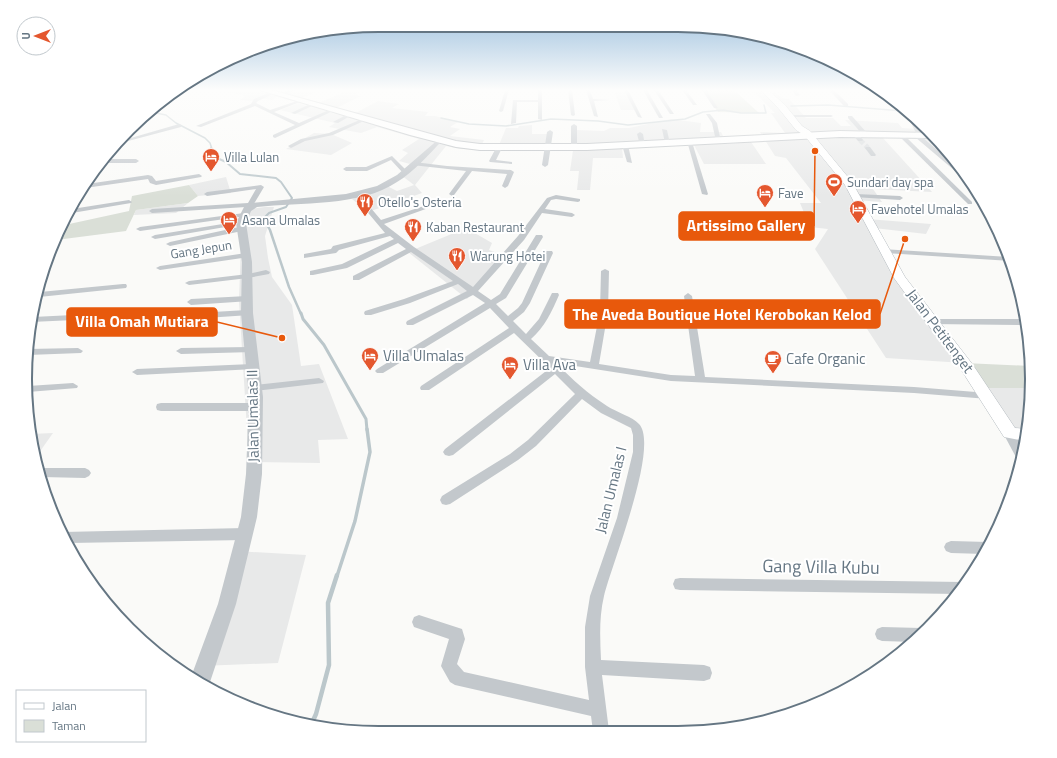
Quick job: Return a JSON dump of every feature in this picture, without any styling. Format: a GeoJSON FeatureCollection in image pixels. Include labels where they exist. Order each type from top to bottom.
{"type":"FeatureCollection","features":[{"type":"Feature","properties":{"kind":"main road"},"geometry":{"type":"LineString","coordinates":[[384,125],[469,146],[499,148],[643,145],[809,136],[925,136]]}},
{"type":"Feature","properties":{"kind":"main road"},"geometry":{"type":"LineString","coordinates":[[797,125],[809,136]]}},
{"type":"Feature","properties":{"kind":"main road"},"geometry":{"type":"LineString","coordinates":[[802,125],[809,136]]}},
{"type":"Feature","properties":{"kind":"main road","name":"Jalan Petitenget"},"geometry":{"type":"LineString","coordinates":[[809,136],[840,172],[856,196],[900,278],[1018,434]]}},
{"type":"Feature","properties":{"kind":"street"},"geometry":{"type":"LineString","coordinates":[[275,136],[297,125]]}},
{"type":"Feature","properties":{"kind":"street"},"geometry":{"type":"LineString","coordinates":[[291,146],[303,140],[331,134],[351,125]]}},
{"type":"Feature","properties":{"kind":"street"},"geometry":{"type":"LineString","coordinates":[[715,125],[719,141]]}},
{"type":"Feature","properties":{"kind":"street"},"geometry":{"type":"LineString","coordinates":[[854,125],[860,136]]}},
{"type":"Feature","properties":{"kind":"street"},"geometry":{"type":"LineString","coordinates":[[914,125],[919,136],[948,161]]}},
{"type":"Feature","properties":{"kind":"street"},"geometry":{"type":"LineString","coordinates":[[128,140],[179,126]]}},
{"type":"Feature","properties":{"kind":"street"},"geometry":{"type":"LineString","coordinates":[[574,126],[574,147]]}},
{"type":"Feature","properties":{"kind":"street"},"geometry":{"type":"LineString","coordinates":[[664,130],[668,144]]}},
{"type":"Feature","properties":{"kind":"street"},"geometry":{"type":"LineString","coordinates":[[545,165],[550,132]]}},
{"type":"Feature","properties":{"kind":"street"},"geometry":{"type":"LineString","coordinates":[[640,134],[643,145]]}},
{"type":"Feature","properties":{"kind":"street"},"geometry":{"type":"LineString","coordinates":[[901,135],[970,204]]}},
{"type":"Feature","properties":{"kind":"street"},"geometry":{"type":"LineString","coordinates":[[170,244],[245,216],[262,204],[358,194],[385,185],[405,172],[440,140]]}},
{"type":"Feature","properties":{"kind":"street"},"geometry":{"type":"LineString","coordinates":[[689,142],[705,194]]}},
{"type":"Feature","properties":{"kind":"street"},"geometry":{"type":"LineString","coordinates":[[625,145],[630,162]]}},
{"type":"Feature","properties":{"kind":"street"},"geometry":{"type":"LineString","coordinates":[[499,148],[492,161],[510,163]]}},
{"type":"Feature","properties":{"kind":"street"},"geometry":{"type":"LineString","coordinates":[[868,148],[873,155]]}},
{"type":"Feature","properties":{"kind":"street"},"geometry":{"type":"LineString","coordinates":[[346,169],[367,169],[392,158],[405,172]]}},
{"type":"Feature","properties":{"kind":"street"},"geometry":{"type":"LineString","coordinates":[[109,161],[136,161]]}},
{"type":"Feature","properties":{"kind":"street"},"geometry":{"type":"LineString","coordinates":[[414,164],[470,170],[511,172],[505,186]]}},
{"type":"Feature","properties":{"kind":"street"},"geometry":{"type":"LineString","coordinates":[[452,194],[470,170]]}},
{"type":"Feature","properties":{"kind":"street"},"geometry":{"type":"LineString","coordinates":[[91,185],[148,177],[150,177],[152,182],[156,183],[199,176]]}},
{"type":"Feature","properties":{"kind":"street"},"geometry":{"type":"LineString","coordinates":[[155,237],[245,216],[261,187],[207,194]]}},
{"type":"Feature","properties":{"kind":"street","name":"Jalan Umalas I"},"geometry":{"type":"LineString","coordinates":[[358,194],[362,201],[390,234],[460,281],[491,304],[581,394],[605,410],[635,426],[639,435],[639,452],[623,518],[597,596],[592,627],[593,667],[601,726]]}},
{"type":"Feature","properties":{"kind":"street"},"geometry":{"type":"LineString","coordinates":[[856,196],[900,198]]}},
{"type":"Feature","properties":{"kind":"street"},"geometry":{"type":"LineString","coordinates":[[410,323],[474,291],[521,238],[549,199],[552,197],[578,200]]}},
{"type":"Feature","properties":{"kind":"street"},"geometry":{"type":"LineString","coordinates":[[78,205],[129,202]]}},
{"type":"Feature","properties":{"kind":"street"},"geometry":{"type":"LineString","coordinates":[[380,223],[432,205]]}},
{"type":"Feature","properties":{"kind":"street"},"geometry":{"type":"LineString","coordinates":[[152,211],[245,216]]}},
{"type":"Feature","properties":{"kind":"street"},"geometry":{"type":"LineString","coordinates":[[541,211],[572,215]]}},
{"type":"Feature","properties":{"kind":"street"},"geometry":{"type":"LineString","coordinates":[[140,229],[245,216]]}},
{"type":"Feature","properties":{"kind":"street","name":"Jalan Umalas II"},"geometry":{"type":"LineString","coordinates":[[201,677],[227,604],[249,517],[254,474],[256,408],[247,306],[248,276],[245,216]]}},
{"type":"Feature","properties":{"kind":"street"},"geometry":{"type":"LineString","coordinates":[[307,256],[333,251],[336,248],[390,234]]}},
{"type":"Feature","properties":{"kind":"street"},"geometry":{"type":"LineString","coordinates":[[380,371],[503,296],[539,237]]}},
{"type":"Feature","properties":{"kind":"street"},"geometry":{"type":"LineString","coordinates":[[313,273],[340,268],[398,240]]}},
{"type":"Feature","properties":{"kind":"street"},"geometry":{"type":"LineString","coordinates":[[356,278],[411,249]]}},
{"type":"Feature","properties":{"kind":"street"},"geometry":{"type":"LineString","coordinates":[[885,251],[1003,258]]}},
{"type":"Feature","properties":{"kind":"street"},"geometry":{"type":"LineString","coordinates":[[508,320],[521,310],[526,303],[549,253]]}},
{"type":"Feature","properties":{"kind":"street","name":"Gang Jepun"},"geometry":{"type":"LineString","coordinates":[[160,268],[246,255]]}},
{"type":"Feature","properties":{"kind":"street"},"geometry":{"type":"LineString","coordinates":[[594,367],[604,312],[605,271]]}},
{"type":"Feature","properties":{"kind":"street"},"geometry":{"type":"LineString","coordinates":[[189,283],[248,276],[266,272]]}},
{"type":"Feature","properties":{"kind":"street"},"geometry":{"type":"LineString","coordinates":[[368,313],[407,301],[460,281]]}},
{"type":"Feature","properties":{"kind":"street"},"geometry":{"type":"LineString","coordinates":[[43,295],[123,286]]}},
{"type":"Feature","properties":{"kind":"street"},"geometry":{"type":"LineString","coordinates":[[526,338],[535,332],[548,313],[554,295]]}},
{"type":"Feature","properties":{"kind":"street"},"geometry":{"type":"LineString","coordinates":[[688,296],[701,380]]}},
{"type":"Feature","properties":{"kind":"street"},"geometry":{"type":"LineString","coordinates":[[191,302],[247,306]]}},
{"type":"Feature","properties":{"kind":"street"},"geometry":{"type":"LineString","coordinates":[[161,318],[247,306]]}},
{"type":"Feature","properties":{"kind":"street"},"geometry":{"type":"LineString","coordinates":[[37,320],[93,317]]}},
{"type":"Feature","properties":{"kind":"street"},"geometry":{"type":"LineString","coordinates":[[934,322],[1020,322]]}},
{"type":"Feature","properties":{"kind":"street"},"geometry":{"type":"LineString","coordinates":[[425,388],[516,328]]}},
{"type":"Feature","properties":{"kind":"street"},"geometry":{"type":"LineString","coordinates":[[181,351],[250,350]]}},
{"type":"Feature","properties":{"kind":"street"},"geometry":{"type":"LineString","coordinates":[[33,352],[78,351]]}},
{"type":"Feature","properties":{"kind":"street"},"geometry":{"type":"LineString","coordinates":[[449,452],[551,364],[594,367],[641,375],[701,380],[914,390],[988,396]]}},
{"type":"Feature","properties":{"kind":"street"},"geometry":{"type":"LineString","coordinates":[[137,372],[252,367]]}},
{"type":"Feature","properties":{"kind":"street"},"geometry":{"type":"LineString","coordinates":[[255,388],[319,381]]}},
{"type":"Feature","properties":{"kind":"street"},"geometry":{"type":"LineString","coordinates":[[32,389],[74,386]]}},
{"type":"Feature","properties":{"kind":"street"},"geometry":{"type":"LineString","coordinates":[[446,500],[508,461],[532,443],[581,394]]}},
{"type":"Feature","properties":{"kind":"street"},"geometry":{"type":"LineString","coordinates":[[161,407],[256,408]]}},
{"type":"Feature","properties":{"kind":"street"},"geometry":{"type":"LineString","coordinates":[[45,472],[85,473]]}},
{"type":"Feature","properties":{"kind":"street"},"geometry":{"type":"LineString","coordinates":[[70,537],[245,534]]}},
{"type":"Feature","properties":{"kind":"street"},"geometry":{"type":"LineString","coordinates":[[951,547],[981,548]]}},
{"type":"Feature","properties":{"kind":"street","name":"Gang Villa Kubu"},"geometry":{"type":"LineString","coordinates":[[680,584],[955,588]]}},
{"type":"Feature","properties":{"kind":"street"},"geometry":{"type":"LineString","coordinates":[[418,622],[457,634],[457,639],[449,666],[456,676],[461,679],[599,710]]}},
{"type":"Feature","properties":{"kind":"street"},"geometry":{"type":"LineString","coordinates":[[882,634],[912,635]]}},
{"type":"Feature","properties":{"kind":"street"},"geometry":{"type":"LineString","coordinates":[[593,667],[704,673]]}},
{"type":"Feature","properties":{"kind":"shaded area"},"geometry":{"type":"Polygon","coordinates":[[[331,125],[453,125],[450,127],[460,129],[450,136],[484,140],[482,144],[499,145],[506,128],[518,128],[519,126],[532,125],[532,134],[551,134],[551,151],[460,149],[446,146],[415,185],[422,193],[368,212],[352,199],[387,186],[397,191],[414,185],[401,175],[410,164],[399,161],[408,153],[402,150],[419,139],[377,127],[361,133],[329,127],[331,125]]]}},
{"type":"Feature","properties":{"kind":"shaded area"},"geometry":{"type":"Polygon","coordinates":[[[641,125],[701,125],[700,132],[721,132],[727,144],[751,142],[766,164],[704,164],[694,145],[622,148],[623,158],[593,158],[590,190],[577,190],[579,171],[570,171],[576,130],[604,131],[610,128],[629,128],[641,125]]]}},
{"type":"Feature","properties":{"kind":"shaded area"},"geometry":{"type":"Polygon","coordinates":[[[780,125],[900,125],[902,128],[918,129],[939,150],[953,168],[919,139],[883,138],[932,192],[873,189],[882,202],[856,200],[867,219],[931,224],[926,234],[874,228],[901,285],[964,363],[886,358],[815,249],[828,229],[810,227],[800,203],[821,203],[786,158],[775,156],[760,132],[785,133],[780,125]]]}},
{"type":"Feature","properties":{"kind":"shaded area"},"geometry":{"type":"Polygon","coordinates":[[[314,133],[331,134],[352,143],[331,155],[286,149],[314,133]]]}},
{"type":"Feature","properties":{"kind":"shaded area"},"geometry":{"type":"Polygon","coordinates":[[[226,177],[231,193],[198,196],[189,185],[226,177]]]}},
{"type":"Feature","properties":{"kind":"shaded area"},"geometry":{"type":"Polygon","coordinates":[[[188,203],[176,213],[134,215],[136,210],[188,203]]]}},
{"type":"Feature","properties":{"kind":"shaded area"},"geometry":{"type":"Polygon","coordinates":[[[274,207],[265,236],[268,258],[272,277],[292,305],[301,366],[319,364],[348,439],[318,440],[320,463],[249,462],[239,301],[241,243],[250,209],[274,207]]]}},
{"type":"Feature","properties":{"kind":"shaded area"},"geometry":{"type":"Polygon","coordinates":[[[466,228],[492,243],[489,250],[503,255],[467,299],[408,252],[466,228]]]}},
{"type":"Feature","properties":{"kind":"shaded area"},"geometry":{"type":"Polygon","coordinates":[[[980,388],[1025,388],[1022,424],[1019,444],[1013,443],[980,388]]]}},
{"type":"Feature","properties":{"kind":"shaded area"},"geometry":{"type":"Polygon","coordinates":[[[53,433],[40,451],[39,447],[37,434],[53,433]]]}},
{"type":"Feature","properties":{"kind":"shaded area"},"geometry":{"type":"Polygon","coordinates":[[[236,551],[306,555],[278,663],[201,666],[236,551]]]}},
{"type":"Feature","properties":{"kind":"green space"},"geometry":{"type":"Polygon","coordinates":[[[189,185],[198,196],[188,203],[136,210],[126,231],[61,239],[69,224],[129,211],[132,196],[189,185]]]}},
{"type":"Feature","properties":{"kind":"green space"},"geometry":{"type":"Polygon","coordinates":[[[964,363],[1024,366],[1025,388],[980,388],[964,363]]]}},
{"type":"Feature","properties":{"kind":"waterway"},"geometry":{"type":"LineString","coordinates":[[181,125],[205,138],[210,143],[212,149]]}},
{"type":"Feature","properties":{"kind":"waterway"},"geometry":{"type":"LineString","coordinates":[[494,125],[510,125]]}},
{"type":"Feature","properties":{"kind":"waterway"},"geometry":{"type":"LineString","coordinates":[[211,148],[217,158],[226,162],[240,174],[276,178],[281,182],[292,198],[286,207],[269,213],[263,219],[265,222]]}},
{"type":"Feature","properties":{"kind":"waterway"},"geometry":{"type":"LineString","coordinates":[[265,221],[270,230],[289,287],[301,314]]}},
{"type":"Feature","properties":{"kind":"waterway"},"geometry":{"type":"LineString","coordinates":[[301,313],[303,319],[324,345],[366,419],[367,430]]}},
{"type":"Feature","properties":{"kind":"waterway"},"geometry":{"type":"LineString","coordinates":[[337,576],[355,521],[370,452],[367,429]]}},
{"type":"Feature","properties":{"kind":"waterway"},"geometry":{"type":"LineString","coordinates":[[314,719],[329,665],[328,603],[337,575]]}},
{"type":"Feature","properties":{"kind":"tunnel"},"geometry":{"type":"LineString","coordinates":[[860,140],[868,148]]}},
{"type":"Feature","properties":{"kind":"place","name":"Artissimo Gallery"},"geometry":{"type":"Point","coordinates":[815,151]}},
{"type":"Feature","properties":{"kind":"place","name":"Villa Lulan"},"geometry":{"type":"Point","coordinates":[211,172]}},
{"type":"Feature","properties":{"kind":"place","name":"Sundari day spa"},"geometry":{"type":"Point","coordinates":[834,197]}},
{"type":"Feature","properties":{"kind":"place","name":"Fave"},"geometry":{"type":"Point","coordinates":[765,208]}},
{"type":"Feature","properties":{"kind":"place","name":"Otello's Osteria"},"geometry":{"type":"Point","coordinates":[365,217]}},
{"type":"Feature","properties":{"kind":"place","name":"Favehotel Umalas"},"geometry":{"type":"Point","coordinates":[858,224]}},
{"type":"Feature","properties":{"kind":"place","name":"Asana Umalas"},"geometry":{"type":"Point","coordinates":[229,235]}},
{"type":"Feature","properties":{"kind":"place","name":"The Aveda Boutique Hotel Kerobokan Kelod"},"geometry":{"type":"Point","coordinates":[905,239]}},
{"type":"Feature","properties":{"kind":"place","name":"Kaban Restaurant"},"geometry":{"type":"Point","coordinates":[413,242]}},
{"type":"Feature","properties":{"kind":"place","name":"Warung Hotei"},"geometry":{"type":"Point","coordinates":[457,271]}},
{"type":"Feature","properties":{"kind":"place","name":"Villa Omah Mutiara"},"geometry":{"type":"Point","coordinates":[282,338]}},
{"type":"Feature","properties":{"kind":"place","name":"Villa Ulmalas"},"geometry":{"type":"Point","coordinates":[370,371]}},
{"type":"Feature","properties":{"kind":"place","name":"Cafe Organic"},"geometry":{"type":"Point","coordinates":[773,374]}},
{"type":"Feature","properties":{"kind":"place","name":"Villa Ava"},"geometry":{"type":"Point","coordinates":[510,380]}}]}
